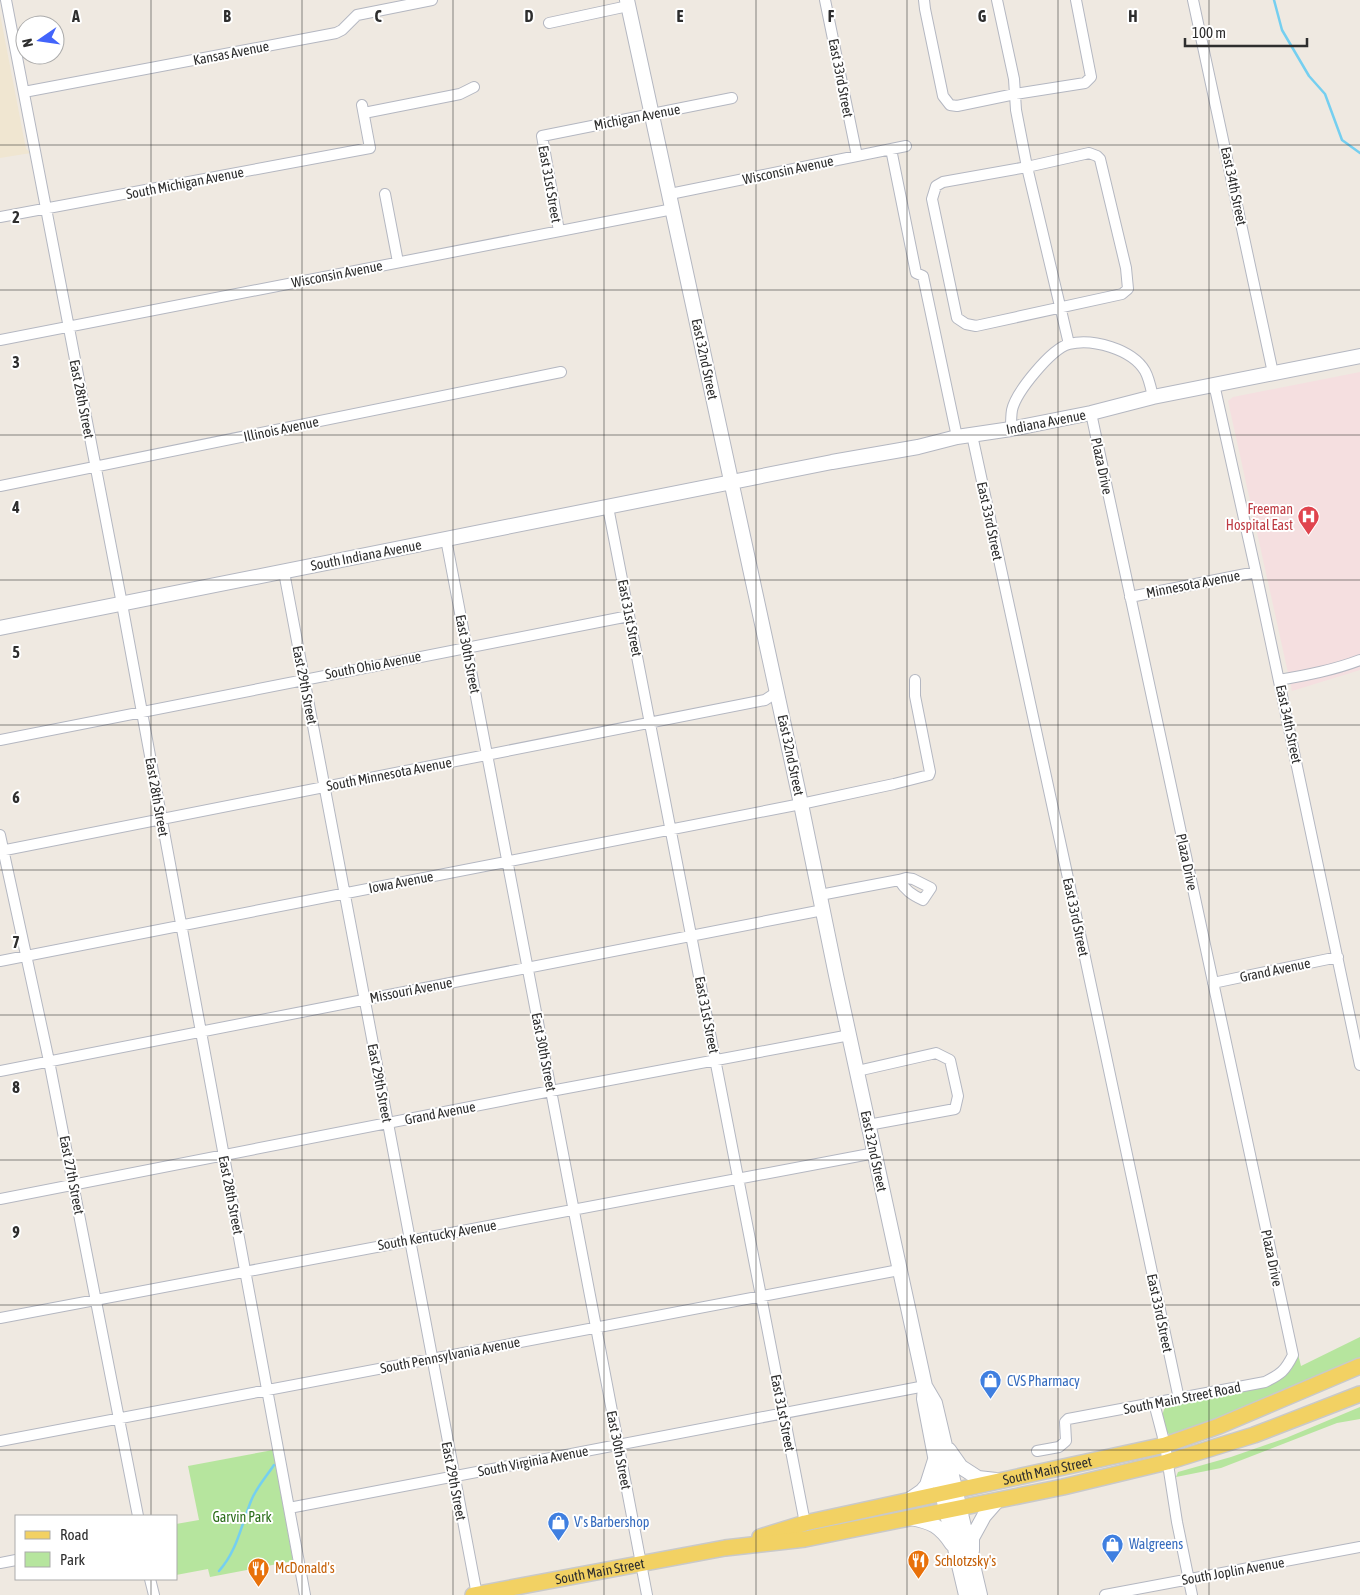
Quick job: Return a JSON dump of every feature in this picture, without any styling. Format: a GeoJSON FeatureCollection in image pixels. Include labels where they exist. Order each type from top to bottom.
{"type":"FeatureCollection","features":[{"type":"Feature","properties":{"kind":"main road","name":"East 32nd Street"},"geometry":{"type":"LineString","coordinates":[[627,3],[653,114],[925,1386],[924,1399],[936,1459],[949,1492]]}},
{"type":"Feature","properties":{"kind":"main road","name":"Indiana Avenue"},"geometry":{"type":"LineString","coordinates":[[732,482],[1091,413],[1153,396],[1360,356]]}},
{"type":"Feature","properties":{"kind":"main road","name":"South Indiana Avenue"},"geometry":{"type":"LineString","coordinates":[[0,628],[732,482]]}},
{"type":"Feature","properties":{"kind":"main road","name":"South Main Street"},"geometry":{"type":"LineString","coordinates":[[725,1548],[804,1523],[1165,1445],[1219,1426],[1360,1366]]}},
{"type":"Feature","properties":{"kind":"main road"},"geometry":{"type":"LineString","coordinates":[[925,1386],[936,1403],[945,1444],[949,1492],[953,1509],[972,1559],[980,1595]]}},
{"type":"Feature","properties":{"kind":"main road","name":"South Main Street"},"geometry":{"type":"LineString","coordinates":[[475,1595],[725,1548],[805,1539],[1063,1486],[1167,1462],[1254,1435],[1360,1394]]}},
{"type":"Feature","properties":{"kind":"main road"},"geometry":{"type":"LineString","coordinates":[[945,1444],[961,1467],[978,1478],[1001,1480]]}},
{"type":"Feature","properties":{"kind":"main road"},"geometry":{"type":"LineString","coordinates":[[908,1501],[927,1485],[936,1459]]}},
{"type":"Feature","properties":{"kind":"main road"},"geometry":{"type":"LineString","coordinates":[[972,1559],[972,1538],[984,1516],[998,1500]]}},
{"type":"Feature","properties":{"kind":"main road"},"geometry":{"type":"LineString","coordinates":[[953,1509],[955,1548],[966,1595]]}},
{"type":"Feature","properties":{"kind":"main road"},"geometry":{"type":"LineString","coordinates":[[911,1518],[929,1521],[945,1534],[955,1548]]}},
{"type":"Feature","properties":{"kind":"street","name":"East 28th Street"},"geometry":{"type":"LineString","coordinates":[[6,0],[122,604],[305,1595]]}},
{"type":"Feature","properties":{"kind":"street","name":"Kansas Avenue"},"geometry":{"type":"LineString","coordinates":[[24,92],[336,32],[342,30],[357,15],[432,0]]}},
{"type":"Feature","properties":{"kind":"street","name":"East 33rd Street"},"geometry":{"type":"LineString","coordinates":[[825,0],[857,156]]}},
{"type":"Feature","properties":{"kind":"street"},"geometry":{"type":"LineString","coordinates":[[924,0],[943,96],[950,105],[957,106],[1085,83],[1091,77],[1076,0]]}},
{"type":"Feature","properties":{"kind":"street"},"geometry":{"type":"LineString","coordinates":[[997,0],[1014,78],[1016,110],[1027,168],[1069,344]]}},
{"type":"Feature","properties":{"kind":"street","name":"East 34th Street"},"geometry":{"type":"LineString","coordinates":[[1193,0],[1274,373]]}},
{"type":"Feature","properties":{"kind":"street"},"geometry":{"type":"LineString","coordinates":[[549,23],[627,3]]}},
{"type":"Feature","properties":{"kind":"street","name":"South Michigan Avenue"},"geometry":{"type":"LineString","coordinates":[[0,217],[370,148],[363,109],[460,94],[474,87]]}},
{"type":"Feature","properties":{"kind":"street","name":"Michigan Avenue"},"geometry":{"type":"LineString","coordinates":[[542,136],[732,98]]}},
{"type":"Feature","properties":{"kind":"street","name":"East 31st Street"},"geometry":{"type":"LineString","coordinates":[[542,136],[559,231]]}},
{"type":"Feature","properties":{"kind":"street","name":"Wisconsin Avenue"},"geometry":{"type":"LineString","coordinates":[[670,194],[906,146]]}},
{"type":"Feature","properties":{"kind":"street","name":"East 33rd Street"},"geometry":{"type":"LineString","coordinates":[[891,149],[916,272],[923,276],[964,436],[1076,915],[1179,1399]]}},
{"type":"Feature","properties":{"kind":"street"},"geometry":{"type":"LineString","coordinates":[[1089,154],[1100,159],[1126,268],[1128,289],[1122,294],[1060,308],[976,326],[966,324],[957,318],[932,199],[936,186],[943,182],[1027,168],[1089,154]]}},
{"type":"Feature","properties":{"kind":"street"},"geometry":{"type":"LineString","coordinates":[[385,194],[398,262]]}},
{"type":"Feature","properties":{"kind":"street","name":"Wisconsin Avenue"},"geometry":{"type":"LineString","coordinates":[[0,340],[673,209]]}},
{"type":"Feature","properties":{"kind":"street"},"geometry":{"type":"LineString","coordinates":[[1010,429],[1012,408],[1032,376],[1041,365],[1061,348],[1069,344],[1110,346],[1122,351],[1145,371],[1153,396]]}},
{"type":"Feature","properties":{"kind":"street","name":"Illinois Avenue"},"geometry":{"type":"LineString","coordinates":[[0,486],[561,372]]}},
{"type":"Feature","properties":{"kind":"street","name":"East 34th Street"},"geometry":{"type":"LineString","coordinates":[[1214,384],[1338,957],[1357,1036],[1360,1065]]}},
{"type":"Feature","properties":{"kind":"street","name":"Plaza Drive"},"geometry":{"type":"LineString","coordinates":[[1091,413],[1284,1311]]}},
{"type":"Feature","properties":{"kind":"street","name":"East 31st Street"},"geometry":{"type":"LineString","coordinates":[[608,507],[804,1523]]}},
{"type":"Feature","properties":{"kind":"street","name":"East 30th Street"},"geometry":{"type":"LineString","coordinates":[[446,539],[647,1595]]}},
{"type":"Feature","properties":{"kind":"street","name":"East 29th Street"},"geometry":{"type":"LineString","coordinates":[[284,572],[475,1595]]}},
{"type":"Feature","properties":{"kind":"street","name":"Minnesota Avenue"},"geometry":{"type":"LineString","coordinates":[[1130,597],[1256,572]]}},
{"type":"Feature","properties":{"kind":"street","name":"South Ohio Avenue"},"geometry":{"type":"LineString","coordinates":[[0,740],[629,616]]}},
{"type":"Feature","properties":{"kind":"street"},"geometry":{"type":"LineString","coordinates":[[1279,680],[1326,671],[1360,660]]}},
{"type":"Feature","properties":{"kind":"street","name":"Iowa Avenue"},"geometry":{"type":"LineString","coordinates":[[0,961],[801,804],[929,775],[930,772],[915,696],[915,680]]}},
{"type":"Feature","properties":{"kind":"street","name":"South Minnesota Avenue"},"geometry":{"type":"LineString","coordinates":[[2,851],[765,700],[777,692]]}},
{"type":"Feature","properties":{"kind":"street","name":"East 27th Street"},"geometry":{"type":"LineString","coordinates":[[0,835],[74,1184],[138,1515]]}},
{"type":"Feature","properties":{"kind":"street"},"geometry":{"type":"LineString","coordinates":[[820,896],[899,880]]}},
{"type":"Feature","properties":{"kind":"street","name":"Missouri Avenue"},"geometry":{"type":"LineString","coordinates":[[0,1071],[823,910]]}},
{"type":"Feature","properties":{"kind":"street","name":"Grand Avenue"},"geometry":{"type":"LineString","coordinates":[[1213,982],[1338,957]]}},
{"type":"Feature","properties":{"kind":"street","name":"Grand Avenue"},"geometry":{"type":"LineString","coordinates":[[0,1199],[223,1154],[850,1035]]}},
{"type":"Feature","properties":{"kind":"street"},"geometry":{"type":"LineString","coordinates":[[857,1071],[936,1053],[950,1060],[958,1096],[955,1109],[868,1125]]}},
{"type":"Feature","properties":{"kind":"street","name":"South Kentucky Avenue"},"geometry":{"type":"LineString","coordinates":[[0,1318],[875,1153]]}},
{"type":"Feature","properties":{"kind":"street","name":"South Pennsylvania Avenue"},"geometry":{"type":"LineString","coordinates":[[0,1441],[899,1270]]}},
{"type":"Feature","properties":{"kind":"street","name":"South Main Street Road"},"geometry":{"type":"LineString","coordinates":[[1037,1451],[1059,1446],[1066,1441],[1065,1422],[1068,1419],[1265,1382],[1287,1368],[1293,1355],[1284,1311]]}},
{"type":"Feature","properties":{"kind":"street","name":"South Virginia Avenue"},"geometry":{"type":"LineString","coordinates":[[288,1508],[925,1386]]}},
{"type":"Feature","properties":{"kind":"street"},"geometry":{"type":"LineString","coordinates":[[1154,1403],[1165,1445],[1177,1522],[1192,1595]]}},
{"type":"Feature","properties":{"kind":"street","name":"South Joplin Avenue"},"geometry":{"type":"LineString","coordinates":[[1105,1595],[1360,1547]]}},
{"type":"Feature","properties":{"kind":"street"},"geometry":{"type":"LineString","coordinates":[[0,1563],[15,1560]]}},
{"type":"Feature","properties":{"kind":"street"},"geometry":{"type":"LineString","coordinates":[[150,1580],[154,1595]]}},
{"type":"Feature","properties":{"kind":"shaded area"},"geometry":{"type":"Polygon","coordinates":[[[0,14],[26,149],[31,153],[0,158],[0,14]]]}},
{"type":"Feature","properties":{"kind":"shaded area","name":"Freeman Hospital East"},"geometry":{"type":"Polygon","coordinates":[[[1360,372],[1360,670],[1292,691],[1228,401],[1233,397],[1360,372]]]}},
{"type":"Feature","properties":{"kind":"green space"},"geometry":{"type":"Polygon","coordinates":[[[1360,1337],[1360,1363],[1173,1437],[1164,1426],[1163,1411],[1169,1404],[1280,1379],[1291,1370],[1298,1354],[1301,1366],[1360,1337]]]}},
{"type":"Feature","properties":{"kind":"green space"},"geometry":{"type":"Polygon","coordinates":[[[1360,1407],[1360,1419],[1337,1423],[1221,1468],[1176,1477],[1178,1472],[1231,1457],[1286,1438],[1360,1407]]]}},
{"type":"Feature","properties":{"kind":"green space","name":"Garvin Park"},"geometry":{"type":"Polygon","coordinates":[[[273,1450],[293,1561],[210,1577],[208,1569],[178,1575],[178,1524],[199,1520],[188,1466],[273,1450]]]}},
{"type":"Feature","properties":{"kind":"waterway"},"geometry":{"type":"LineString","coordinates":[[1274,0],[1282,30],[1309,76],[1325,94],[1342,140],[1360,153]]}},
{"type":"Feature","properties":{"kind":"waterway"},"geometry":{"type":"LineString","coordinates":[[219,1571],[234,1547],[253,1496],[274,1465]]}},
{"type":"Feature","properties":{"kind":"place","name":"Freeman Hospital East"},"geometry":{"type":"Point","coordinates":[1309,536]}},
{"type":"Feature","properties":{"kind":"place","name":"CVS Pharmacy"},"geometry":{"type":"Point","coordinates":[991,1400]}},
{"type":"Feature","properties":{"kind":"place","name":"V's Barbershop"},"geometry":{"type":"Point","coordinates":[558,1541]}},
{"type":"Feature","properties":{"kind":"place","name":"Walgreens"},"geometry":{"type":"Point","coordinates":[1113,1563]}},
{"type":"Feature","properties":{"kind":"place","name":"Schlotzsky's"},"geometry":{"type":"Point","coordinates":[919,1580]}},
{"type":"Feature","properties":{"kind":"place","name":"McDonald's"},"geometry":{"type":"Point","coordinates":[259,1587]}}]}
